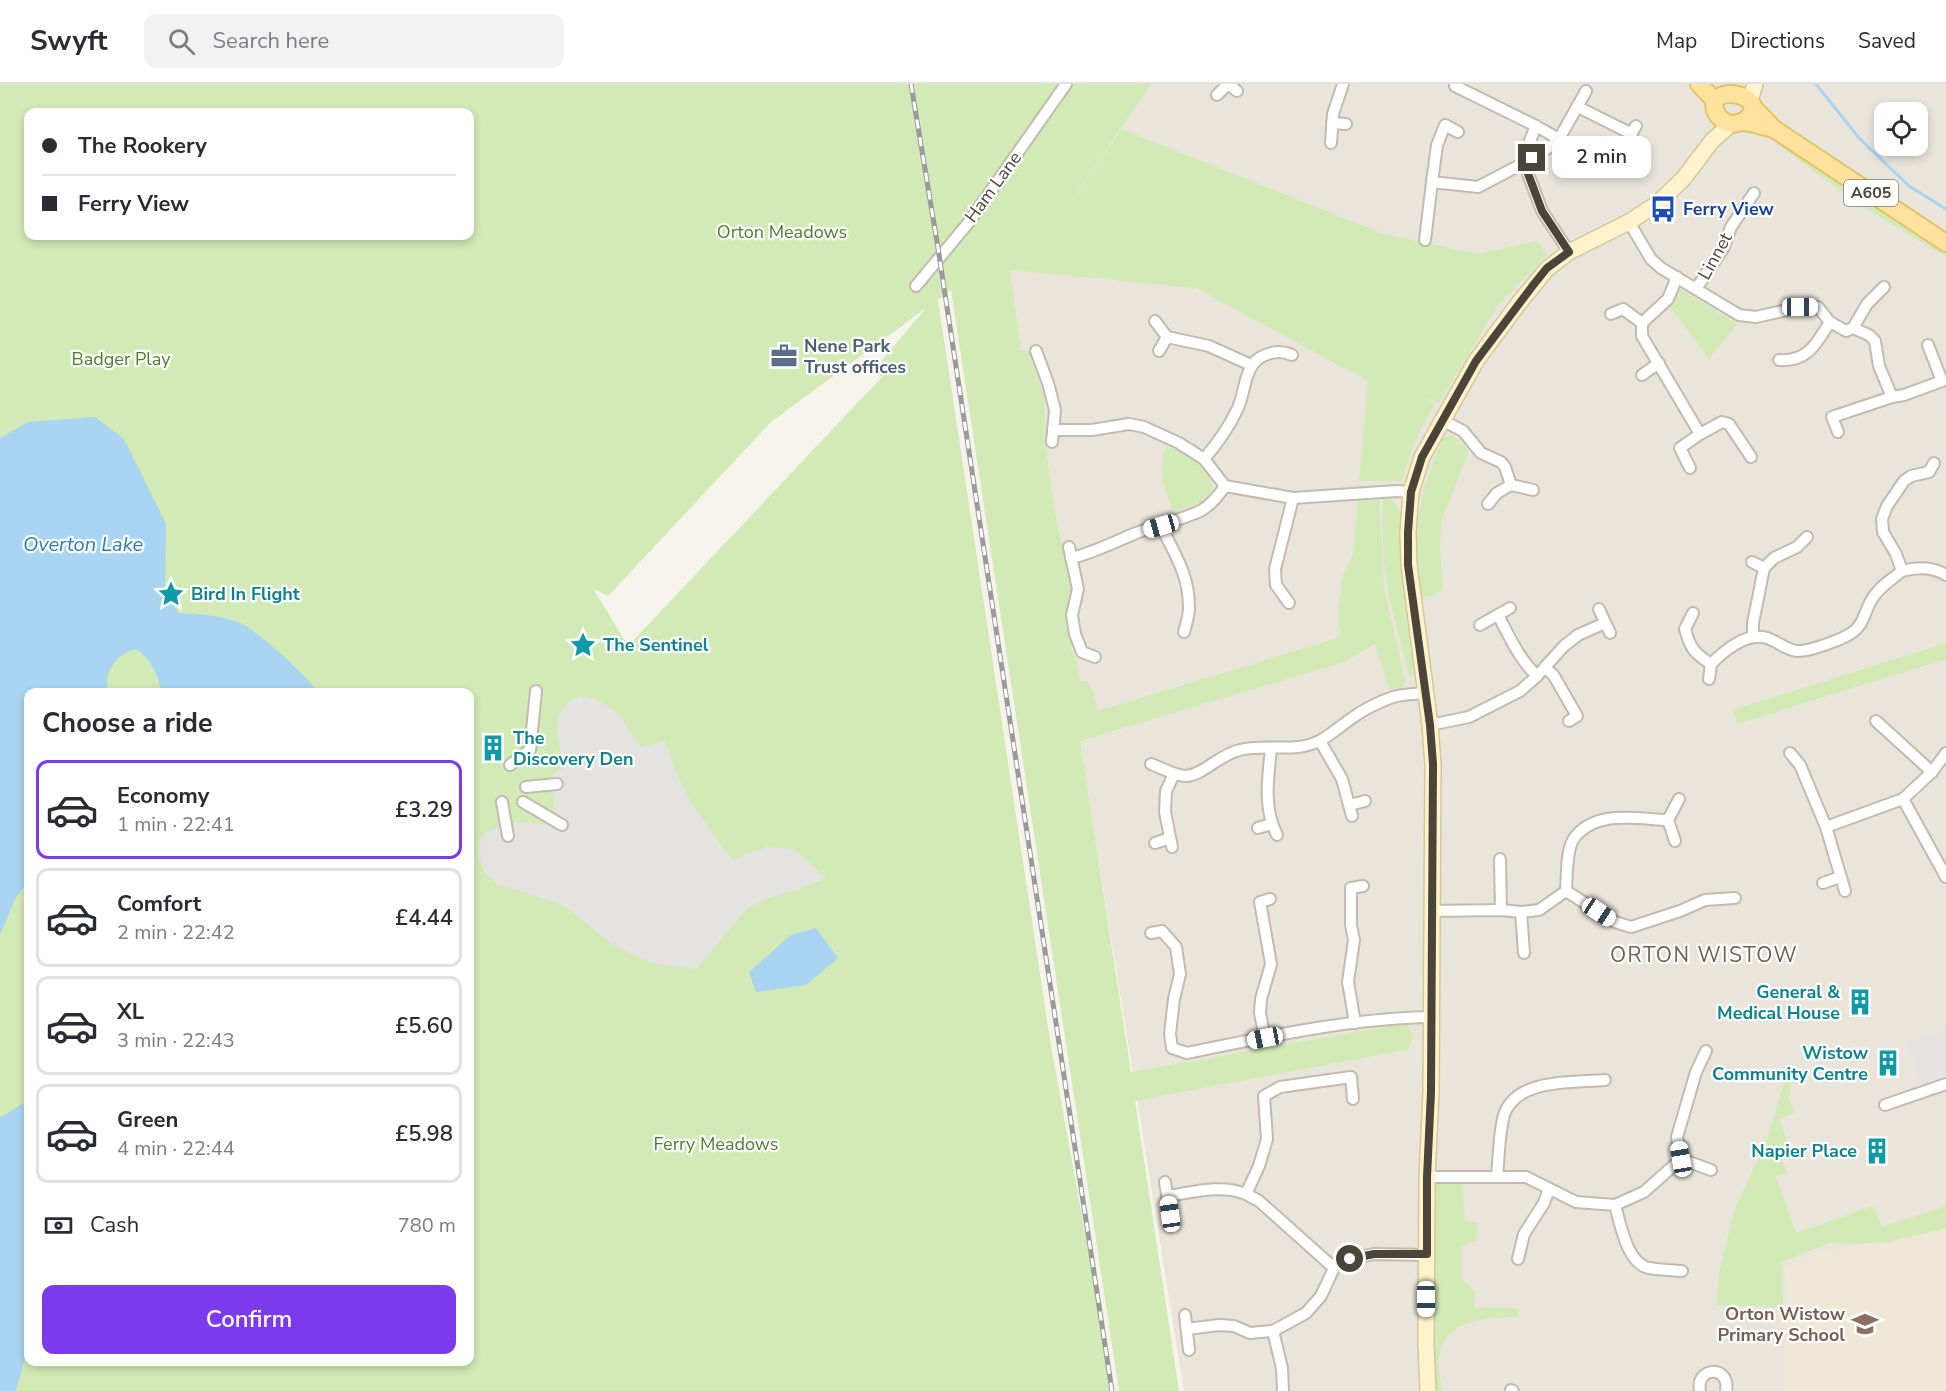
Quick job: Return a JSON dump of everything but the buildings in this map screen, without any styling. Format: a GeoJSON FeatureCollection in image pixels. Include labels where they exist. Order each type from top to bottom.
{"type":"FeatureCollection","features":[{"type":"Feature","properties":{"kind":"main road"},"geometry":{"type":"LineString","coordinates":[[1699,84],[1729,103],[1749,115],[1753,96],[1743,89],[1729,103]]}},
{"type":"Feature","properties":{"kind":"main road","name":"A605"},"geometry":{"type":"LineString","coordinates":[[1707,84],[1729,103],[1774,129],[1946,243]]}},
{"type":"Feature","properties":{"kind":"main road","name":"A605"},"geometry":{"type":"LineString","coordinates":[[1753,96],[1774,129]]}},
{"type":"Feature","properties":{"kind":"street","name":"Ham Lane"},"geometry":{"type":"LineString","coordinates":[[916,286],[969,222],[1066,84]]}},
{"type":"Feature","properties":{"kind":"street"},"geometry":{"type":"LineString","coordinates":[[1217,95],[1228,84],[1237,91]]}},
{"type":"Feature","properties":{"kind":"street"},"geometry":{"type":"LineString","coordinates":[[1331,143],[1332,123],[1342,84]]}},
{"type":"Feature","properties":{"kind":"street"},"geometry":{"type":"LineString","coordinates":[[1454,87],[1559,139]]}},
{"type":"Feature","properties":{"kind":"street"},"geometry":{"type":"LineString","coordinates":[[1432,182],[1478,187],[1524,163],[1559,139],[1586,91]]}},
{"type":"Feature","properties":{"kind":"street"},"geometry":{"type":"LineString","coordinates":[[1428,1391],[1427,1177],[1431,1092],[1433,764],[1430,725],[1408,565],[1411,492],[1422,457],[1476,361],[1547,268],[1569,252],[1629,222],[1658,203],[1683,179],[1712,141],[1729,103]]}},
{"type":"Feature","properties":{"kind":"street"},"geometry":{"type":"LineString","coordinates":[[1578,106],[1634,130],[1620,153]]}},
{"type":"Feature","properties":{"kind":"street"},"geometry":{"type":"LineString","coordinates":[[1332,123],[1346,124]]}},
{"type":"Feature","properties":{"kind":"street"},"geometry":{"type":"LineString","coordinates":[[1425,240],[1437,145],[1446,125],[1458,132]]}},
{"type":"Feature","properties":{"kind":"street"},"geometry":{"type":"LineString","coordinates":[[1536,126],[1523,158],[1524,163],[1542,211],[1569,252]]}},
{"type":"Feature","properties":{"kind":"street","name":"Linnet"},"geometry":{"type":"LineString","coordinates":[[1696,290],[1724,247],[1731,227],[1754,193]]}},
{"type":"Feature","properties":{"kind":"street","name":"Linnet"},"geometry":{"type":"LineString","coordinates":[[1629,222],[1651,259],[1661,268],[1739,315],[1756,317],[1800,307],[1818,307],[1830,322],[1846,331],[1853,328],[1869,335],[1875,341],[1879,366],[1892,397]]}},
{"type":"Feature","properties":{"kind":"street"},"geometry":{"type":"LineString","coordinates":[[1677,277],[1668,299],[1642,324],[1642,336],[1700,434]]}},
{"type":"Feature","properties":{"kind":"street"},"geometry":{"type":"LineString","coordinates":[[1853,328],[1867,304],[1884,287]]}},
{"type":"Feature","properties":{"kind":"street"},"geometry":{"type":"LineString","coordinates":[[1611,314],[1623,309],[1642,324]]}},
{"type":"Feature","properties":{"kind":"street"},"geometry":{"type":"LineString","coordinates":[[1155,321],[1167,338],[1209,346],[1251,365]]}},
{"type":"Feature","properties":{"kind":"street"},"geometry":{"type":"LineString","coordinates":[[1779,360],[1798,359],[1814,348],[1830,322]]}},
{"type":"Feature","properties":{"kind":"street"},"geometry":{"type":"LineString","coordinates":[[1159,351],[1167,338]]}},
{"type":"Feature","properties":{"kind":"street"},"geometry":{"type":"LineString","coordinates":[[1838,432],[1832,417],[1942,381],[1928,345]]}},
{"type":"Feature","properties":{"kind":"street"},"geometry":{"type":"LineString","coordinates":[[1036,351],[1055,410],[1052,442]]}},
{"type":"Feature","properties":{"kind":"street"},"geometry":{"type":"LineString","coordinates":[[1204,459],[1221,439],[1232,421],[1251,365],[1258,358],[1273,352],[1292,355]]}},
{"type":"Feature","properties":{"kind":"street"},"geometry":{"type":"LineString","coordinates":[[1642,375],[1659,363]]}},
{"type":"Feature","properties":{"kind":"street"},"geometry":{"type":"LineString","coordinates":[[1442,420],[1462,430],[1481,453],[1501,462],[1511,485]]}},
{"type":"Feature","properties":{"kind":"street"},"geometry":{"type":"LineString","coordinates":[[1690,468],[1676,447],[1722,422],[1729,424],[1751,457]]}},
{"type":"Feature","properties":{"kind":"street"},"geometry":{"type":"LineString","coordinates":[[1053,430],[1092,430],[1129,424],[1144,427],[1173,440],[1204,459],[1225,486],[1293,498],[1411,492]]}},
{"type":"Feature","properties":{"kind":"street"},"geometry":{"type":"LineString","coordinates":[[1902,571],[1884,532],[1882,519],[1887,506],[1904,481],[1911,476],[1931,467],[1938,480]]}},
{"type":"Feature","properties":{"kind":"street"},"geometry":{"type":"LineString","coordinates":[[1488,504],[1497,493],[1511,485],[1533,490]]}},
{"type":"Feature","properties":{"kind":"street"},"geometry":{"type":"LineString","coordinates":[[1095,657],[1082,652],[1075,634],[1072,615],[1078,589],[1070,553],[1088,554],[1138,532],[1161,526],[1203,509],[1212,503],[1225,486]]}},
{"type":"Feature","properties":{"kind":"street"},"geometry":{"type":"LineString","coordinates":[[1289,603],[1276,585],[1275,569],[1293,498]]}},
{"type":"Feature","properties":{"kind":"street"},"geometry":{"type":"LineString","coordinates":[[1161,526],[1181,563],[1186,583],[1189,610],[1184,632]]}},
{"type":"Feature","properties":{"kind":"street"},"geometry":{"type":"LineString","coordinates":[[1753,636],[1753,623],[1764,568],[1774,558],[1801,551],[1807,537]]}},
{"type":"Feature","properties":{"kind":"street"},"geometry":{"type":"LineString","coordinates":[[1752,562],[1764,568]]}},
{"type":"Feature","properties":{"kind":"street"},"geometry":{"type":"LineString","coordinates":[[1709,679],[1711,664],[1737,643],[1753,636],[1767,638],[1797,651],[1807,650],[1850,634],[1862,623],[1871,601],[1882,586],[1902,571],[1913,568],[1928,569],[1946,575]]}},
{"type":"Feature","properties":{"kind":"street"},"geometry":{"type":"LineString","coordinates":[[1480,625],[1510,608]]}},
{"type":"Feature","properties":{"kind":"street"},"geometry":{"type":"LineString","coordinates":[[1430,725],[1469,717],[1520,691],[1564,646],[1578,636],[1608,628],[1599,609]]}},
{"type":"Feature","properties":{"kind":"street"},"geometry":{"type":"LineString","coordinates":[[1693,613],[1685,629],[1689,646],[1711,664]]}},
{"type":"Feature","properties":{"kind":"street"},"geometry":{"type":"LineString","coordinates":[[1498,615],[1517,650],[1537,676]]}},
{"type":"Feature","properties":{"kind":"street"},"geometry":{"type":"LineString","coordinates":[[1545,667],[1554,676],[1577,716],[1569,721]]}},
{"type":"Feature","properties":{"kind":"street"},"geometry":{"type":"LineString","coordinates":[[510,765],[530,750],[536,691]]}},
{"type":"Feature","properties":{"kind":"street"},"geometry":{"type":"LineString","coordinates":[[1151,764],[1174,774],[1186,776],[1199,772],[1234,751],[1254,746],[1271,749],[1296,747],[1320,741],[1355,716],[1394,696],[1425,693]]}},
{"type":"Feature","properties":{"kind":"street"},"geometry":{"type":"LineString","coordinates":[[1876,721],[1932,772]]}},
{"type":"Feature","properties":{"kind":"street"},"geometry":{"type":"LineString","coordinates":[[1883,744],[1891,735]]}},
{"type":"Feature","properties":{"kind":"street"},"geometry":{"type":"LineString","coordinates":[[1320,741],[1342,779],[1351,811],[1365,801]]}},
{"type":"Feature","properties":{"kind":"street"},"geometry":{"type":"LineString","coordinates":[[1271,749],[1268,793],[1271,824],[1277,835]]}},
{"type":"Feature","properties":{"kind":"street"},"geometry":{"type":"LineString","coordinates":[[1790,753],[1800,765],[1826,828],[1845,891]]}},
{"type":"Feature","properties":{"kind":"street"},"geometry":{"type":"LineString","coordinates":[[1826,828],[1903,799],[1932,772],[1946,753]]}},
{"type":"Feature","properties":{"kind":"street"},"geometry":{"type":"LineString","coordinates":[[1800,765],[1810,758]]}},
{"type":"Feature","properties":{"kind":"street"},"geometry":{"type":"LineString","coordinates":[[1155,843],[1171,843],[1165,812],[1166,791],[1174,774]]}},
{"type":"Feature","properties":{"kind":"street"},"geometry":{"type":"LineString","coordinates":[[526,787],[557,784]]}},
{"type":"Feature","properties":{"kind":"street"},"geometry":{"type":"LineString","coordinates":[[1674,841],[1668,820],[1678,799]]}},
{"type":"Feature","properties":{"kind":"street"},"geometry":{"type":"LineString","coordinates":[[1903,799],[1946,877]]}},
{"type":"Feature","properties":{"kind":"street"},"geometry":{"type":"LineString","coordinates":[[502,802],[508,836]]}},
{"type":"Feature","properties":{"kind":"street"},"geometry":{"type":"LineString","coordinates":[[523,802],[562,825]]}},
{"type":"Feature","properties":{"kind":"street"},"geometry":{"type":"LineString","coordinates":[[1566,891],[1572,842],[1584,828],[1606,818],[1668,820]]}},
{"type":"Feature","properties":{"kind":"street"},"geometry":{"type":"LineString","coordinates":[[1258,828],[1271,824]]}},
{"type":"Feature","properties":{"kind":"street"},"geometry":{"type":"LineString","coordinates":[[1500,859],[1501,910]]}},
{"type":"Feature","properties":{"kind":"street"},"geometry":{"type":"LineString","coordinates":[[1927,866],[1937,860]]}},
{"type":"Feature","properties":{"kind":"street"},"geometry":{"type":"LineString","coordinates":[[1823,883],[1840,877]]}},
{"type":"Feature","properties":{"kind":"street"},"geometry":{"type":"LineString","coordinates":[[1352,888],[1351,925],[1354,940],[1348,982],[1355,1023]]}},
{"type":"Feature","properties":{"kind":"street"},"geometry":{"type":"LineString","coordinates":[[1432,911],[1521,912],[1539,910],[1566,891]]}},
{"type":"Feature","properties":{"kind":"street"},"geometry":{"type":"LineString","coordinates":[[1566,891],[1615,922],[1631,927],[1705,900],[1735,898]]}},
{"type":"Feature","properties":{"kind":"street"},"geometry":{"type":"LineString","coordinates":[[1260,902],[1271,964],[1261,999],[1260,1014],[1265,1038]]}},
{"type":"Feature","properties":{"kind":"street"},"geometry":{"type":"LineString","coordinates":[[1521,912],[1524,952]]}},
{"type":"Feature","properties":{"kind":"street"},"geometry":{"type":"LineString","coordinates":[[1160,928],[1176,947],[1180,974],[1174,999],[1170,1034],[1172,1048],[1187,1053],[1355,1023],[1397,1017],[1432,1017]]}},
{"type":"Feature","properties":{"kind":"street"},"geometry":{"type":"LineString","coordinates":[[1681,1159],[1677,1137],[1696,1072],[1706,1051]]}},
{"type":"Feature","properties":{"kind":"street"},"geometry":{"type":"LineString","coordinates":[[1246,1194],[1259,1166],[1267,1139],[1264,1096],[1280,1087],[1351,1077],[1353,1099]]}},
{"type":"Feature","properties":{"kind":"street"},"geometry":{"type":"LineString","coordinates":[[1497,1176],[1503,1116],[1509,1103],[1523,1091],[1544,1085],[1605,1080]]}},
{"type":"Feature","properties":{"kind":"street"},"geometry":{"type":"LineString","coordinates":[[1886,1105],[1946,1084]]}},
{"type":"Feature","properties":{"kind":"street"},"geometry":{"type":"LineString","coordinates":[[1427,1177],[1526,1177],[1576,1202],[1615,1205],[1644,1192],[1681,1159]]}},
{"type":"Feature","properties":{"kind":"street"},"geometry":{"type":"LineString","coordinates":[[1681,1159],[1711,1170]]}},
{"type":"Feature","properties":{"kind":"street"},"geometry":{"type":"LineString","coordinates":[[1165,1182],[1170,1214]]}},
{"type":"Feature","properties":{"kind":"street"},"geometry":{"type":"LineString","coordinates":[[1168,1196],[1216,1188],[1235,1189],[1259,1201],[1334,1268]]}},
{"type":"Feature","properties":{"kind":"street"},"geometry":{"type":"LineString","coordinates":[[1518,1259],[1524,1234],[1544,1203],[1549,1189]]}},
{"type":"Feature","properties":{"kind":"street"},"geometry":{"type":"LineString","coordinates":[[1615,1205],[1627,1248],[1635,1259],[1646,1268],[1682,1271]]}},
{"type":"Feature","properties":{"kind":"street"},"geometry":{"type":"LineString","coordinates":[[1186,1329],[1219,1325],[1234,1326],[1250,1333],[1273,1331],[1306,1313],[1321,1296],[1334,1268],[1350,1259],[1374,1254],[1427,1254]]}},
{"type":"Feature","properties":{"kind":"street"},"geometry":{"type":"LineString","coordinates":[[1185,1316],[1189,1350]]}},
{"type":"Feature","properties":{"kind":"street"},"geometry":{"type":"LineString","coordinates":[[1273,1331],[1282,1368],[1282,1391]]}},
{"type":"Feature","properties":{"kind":"street"},"geometry":{"type":"LineString","coordinates":[[1700,1391],[1701,1379],[1712,1372],[1724,1377],[1726,1391]]}},
{"type":"Feature","properties":{"kind":"shaded area"},"geometry":{"type":"Polygon","coordinates":[[[1102,84],[1946,84],[1946,1391],[1184,1391],[1001,253],[1102,84]]]}},
{"type":"Feature","properties":{"kind":"shaded area"},"geometry":{"type":"Polygon","coordinates":[[[579,696],[592,698],[616,711],[641,747],[665,741],[691,803],[732,860],[767,847],[794,849],[826,878],[752,906],[741,915],[697,969],[654,964],[613,945],[571,911],[557,903],[497,884],[485,873],[479,859],[478,841],[488,831],[515,822],[555,825],[552,776],[556,771],[564,768],[557,736],[559,714],[569,702],[579,696]]]}},
{"type":"Feature","properties":{"kind":"shaded area"},"geometry":{"type":"Polygon","coordinates":[[[1946,1028],[1946,1077],[1922,1085],[1906,1042],[1946,1028]]]}},
{"type":"Feature","properties":{"kind":"shaded area","name":"Orton Wistow Primary School"},"geometry":{"type":"Polygon","coordinates":[[[1946,1227],[1946,1391],[1784,1391],[1785,1267],[1816,1252],[1887,1244],[1927,1230],[1946,1227]]]}},
{"type":"Feature","properties":{"kind":"green space"},"geometry":{"type":"Polygon","coordinates":[[[0,84],[1151,84],[1050,233],[1122,129],[1384,234],[1478,254],[1537,241],[1547,255],[1498,305],[1439,403],[1421,396],[1435,403],[1415,440],[1402,481],[1359,481],[1368,381],[1196,288],[1010,270],[1021,351],[1028,350],[1044,396],[1045,442],[1054,508],[1071,587],[1067,612],[1072,640],[1071,652],[1076,657],[1080,682],[1087,681],[1093,691],[1098,711],[1341,637],[1338,611],[1343,575],[1353,554],[1358,501],[1379,499],[1384,587],[1405,682],[1402,687],[1389,689],[1375,644],[1344,662],[1080,741],[1131,1072],[1406,1023],[1413,1035],[1409,1049],[1135,1101],[1179,1391],[1119,1391],[951,290],[938,300],[1050,1040],[1097,1299],[1110,1391],[0,1391],[0,84]],[[926,308],[772,421],[608,596],[593,588],[628,646],[882,377],[873,371],[926,308]]]}},
{"type":"Feature","properties":{"kind":"green space"},"geometry":{"type":"Polygon","coordinates":[[[1773,140],[1778,141],[1946,250],[1946,256],[1857,202],[1773,140]]]}},
{"type":"Feature","properties":{"kind":"green space"},"geometry":{"type":"Polygon","coordinates":[[[1680,289],[1737,324],[1709,359],[1670,307],[1680,289]]]}},
{"type":"Feature","properties":{"kind":"green space"},"geometry":{"type":"Polygon","coordinates":[[[1452,435],[1469,451],[1441,522],[1443,590],[1430,597],[1420,596],[1415,538],[1424,487],[1443,438],[1452,435]]]}},
{"type":"Feature","properties":{"kind":"green space"},"geometry":{"type":"Polygon","coordinates":[[[1170,447],[1196,462],[1206,473],[1213,487],[1203,501],[1179,511],[1173,509],[1163,479],[1163,455],[1166,448],[1170,447]]]}},
{"type":"Feature","properties":{"kind":"green space"},"geometry":{"type":"Polygon","coordinates":[[[1383,497],[1393,502],[1400,511],[1402,577],[1414,675],[1410,679],[1389,597],[1383,555],[1383,497]]]}},
{"type":"Feature","properties":{"kind":"green space"},"geometry":{"type":"Polygon","coordinates":[[[1946,643],[1946,659],[1737,724],[1733,710],[1946,643]]]}},
{"type":"Feature","properties":{"kind":"green space"},"geometry":{"type":"Polygon","coordinates":[[[1792,1075],[1789,1098],[1795,1113],[1779,1119],[1788,1144],[1778,1148],[1787,1173],[1776,1177],[1796,1233],[1873,1206],[1882,1227],[1946,1206],[1946,1228],[1888,1242],[1847,1244],[1832,1242],[1782,1262],[1783,1307],[1716,1305],[1719,1273],[1734,1211],[1766,1142],[1786,1077],[1792,1075]]]}},
{"type":"Feature","properties":{"kind":"green space"},"geometry":{"type":"Polygon","coordinates":[[[1437,1180],[1462,1181],[1465,1221],[1477,1222],[1476,1241],[1462,1246],[1462,1279],[1475,1291],[1474,1308],[1518,1309],[1518,1317],[1493,1318],[1469,1323],[1450,1335],[1443,1345],[1439,1358],[1442,1391],[1434,1391],[1433,1373],[1433,1185],[1437,1180]]]}},
{"type":"Feature","properties":{"kind":"water","name":"Overton Lake"},"geometry":{"type":"Polygon","coordinates":[[[95,417],[124,439],[166,524],[165,595],[179,613],[216,616],[246,626],[269,643],[314,688],[160,688],[152,666],[136,649],[122,655],[113,665],[107,688],[24,688],[24,887],[15,899],[0,935],[0,438],[28,422],[95,417]]]}},
{"type":"Feature","properties":{"kind":"water"},"geometry":{"type":"Polygon","coordinates":[[[816,928],[838,958],[806,985],[756,992],[749,972],[791,935],[816,928]]]}},
{"type":"Feature","properties":{"kind":"water"},"geometry":{"type":"Polygon","coordinates":[[[24,1105],[24,1361],[16,1391],[0,1391],[0,1118],[24,1105]]]}},
{"type":"Feature","properties":{"kind":"waterway"},"geometry":{"type":"LineString","coordinates":[[1816,84],[1859,138],[1909,186],[1946,209]]}},
{"type":"Feature","properties":{"kind":"railway"},"geometry":{"type":"LineString","coordinates":[[911,84],[1112,1391]]}},
{"type":"Feature","properties":{"kind":"place","name":"Ferry View"},"geometry":{"type":"Point","coordinates":[1663,209]}},
{"type":"Feature","properties":{"kind":"place","name":"Nene Park Trust offices"},"geometry":{"type":"Point","coordinates":[784,356]}},
{"type":"Feature","properties":{"kind":"place","name":"Bird In Flight"},"geometry":{"type":"Point","coordinates":[171,594]}},
{"type":"Feature","properties":{"kind":"place","name":"The Sentinel"},"geometry":{"type":"Point","coordinates":[583,645]}},
{"type":"Feature","properties":{"kind":"place","name":"The Discovery Den"},"geometry":{"type":"Point","coordinates":[493,748]}},
{"type":"Feature","properties":{"kind":"place","name":"General & Medical House"},"geometry":{"type":"Point","coordinates":[1860,1002]}},
{"type":"Feature","properties":{"kind":"place","name":"Wistow Community Centre"},"geometry":{"type":"Point","coordinates":[1888,1063]}},
{"type":"Feature","properties":{"kind":"place","name":"Napier Place"},"geometry":{"type":"Point","coordinates":[1877,1151]}},
{"type":"Feature","properties":{"kind":"place","name":"Orton Wistow Primary School"},"geometry":{"type":"Point","coordinates":[1865,1324]}},
{"type":"Feature","properties":{"kind":"district","name":"ORTON WISTOW"},"geometry":{"type":"Point","coordinates":[1704,955]}},
{"type":"Feature","properties":{"kind":"route"},"geometry":{"type":"LineString","coordinates":[[1350,1259],[1374,1254],[1427,1254],[1427,1177],[1431,1092],[1433,764],[1430,725],[1408,565],[1411,492],[1422,457],[1476,361],[1547,268],[1569,252],[1542,211],[1524,163],[1532,158]]}},
{"type":"Feature","properties":{"kind":"park label","name":"Orton Meadows"},"geometry":{"type":"Point","coordinates":[782,232]}},
{"type":"Feature","properties":{"kind":"park label","name":"Badger Play"},"geometry":{"type":"Point","coordinates":[121,359]}},
{"type":"Feature","properties":{"kind":"park label","name":"Ferry Meadows"},"geometry":{"type":"Point","coordinates":[716,1144]}}]}
